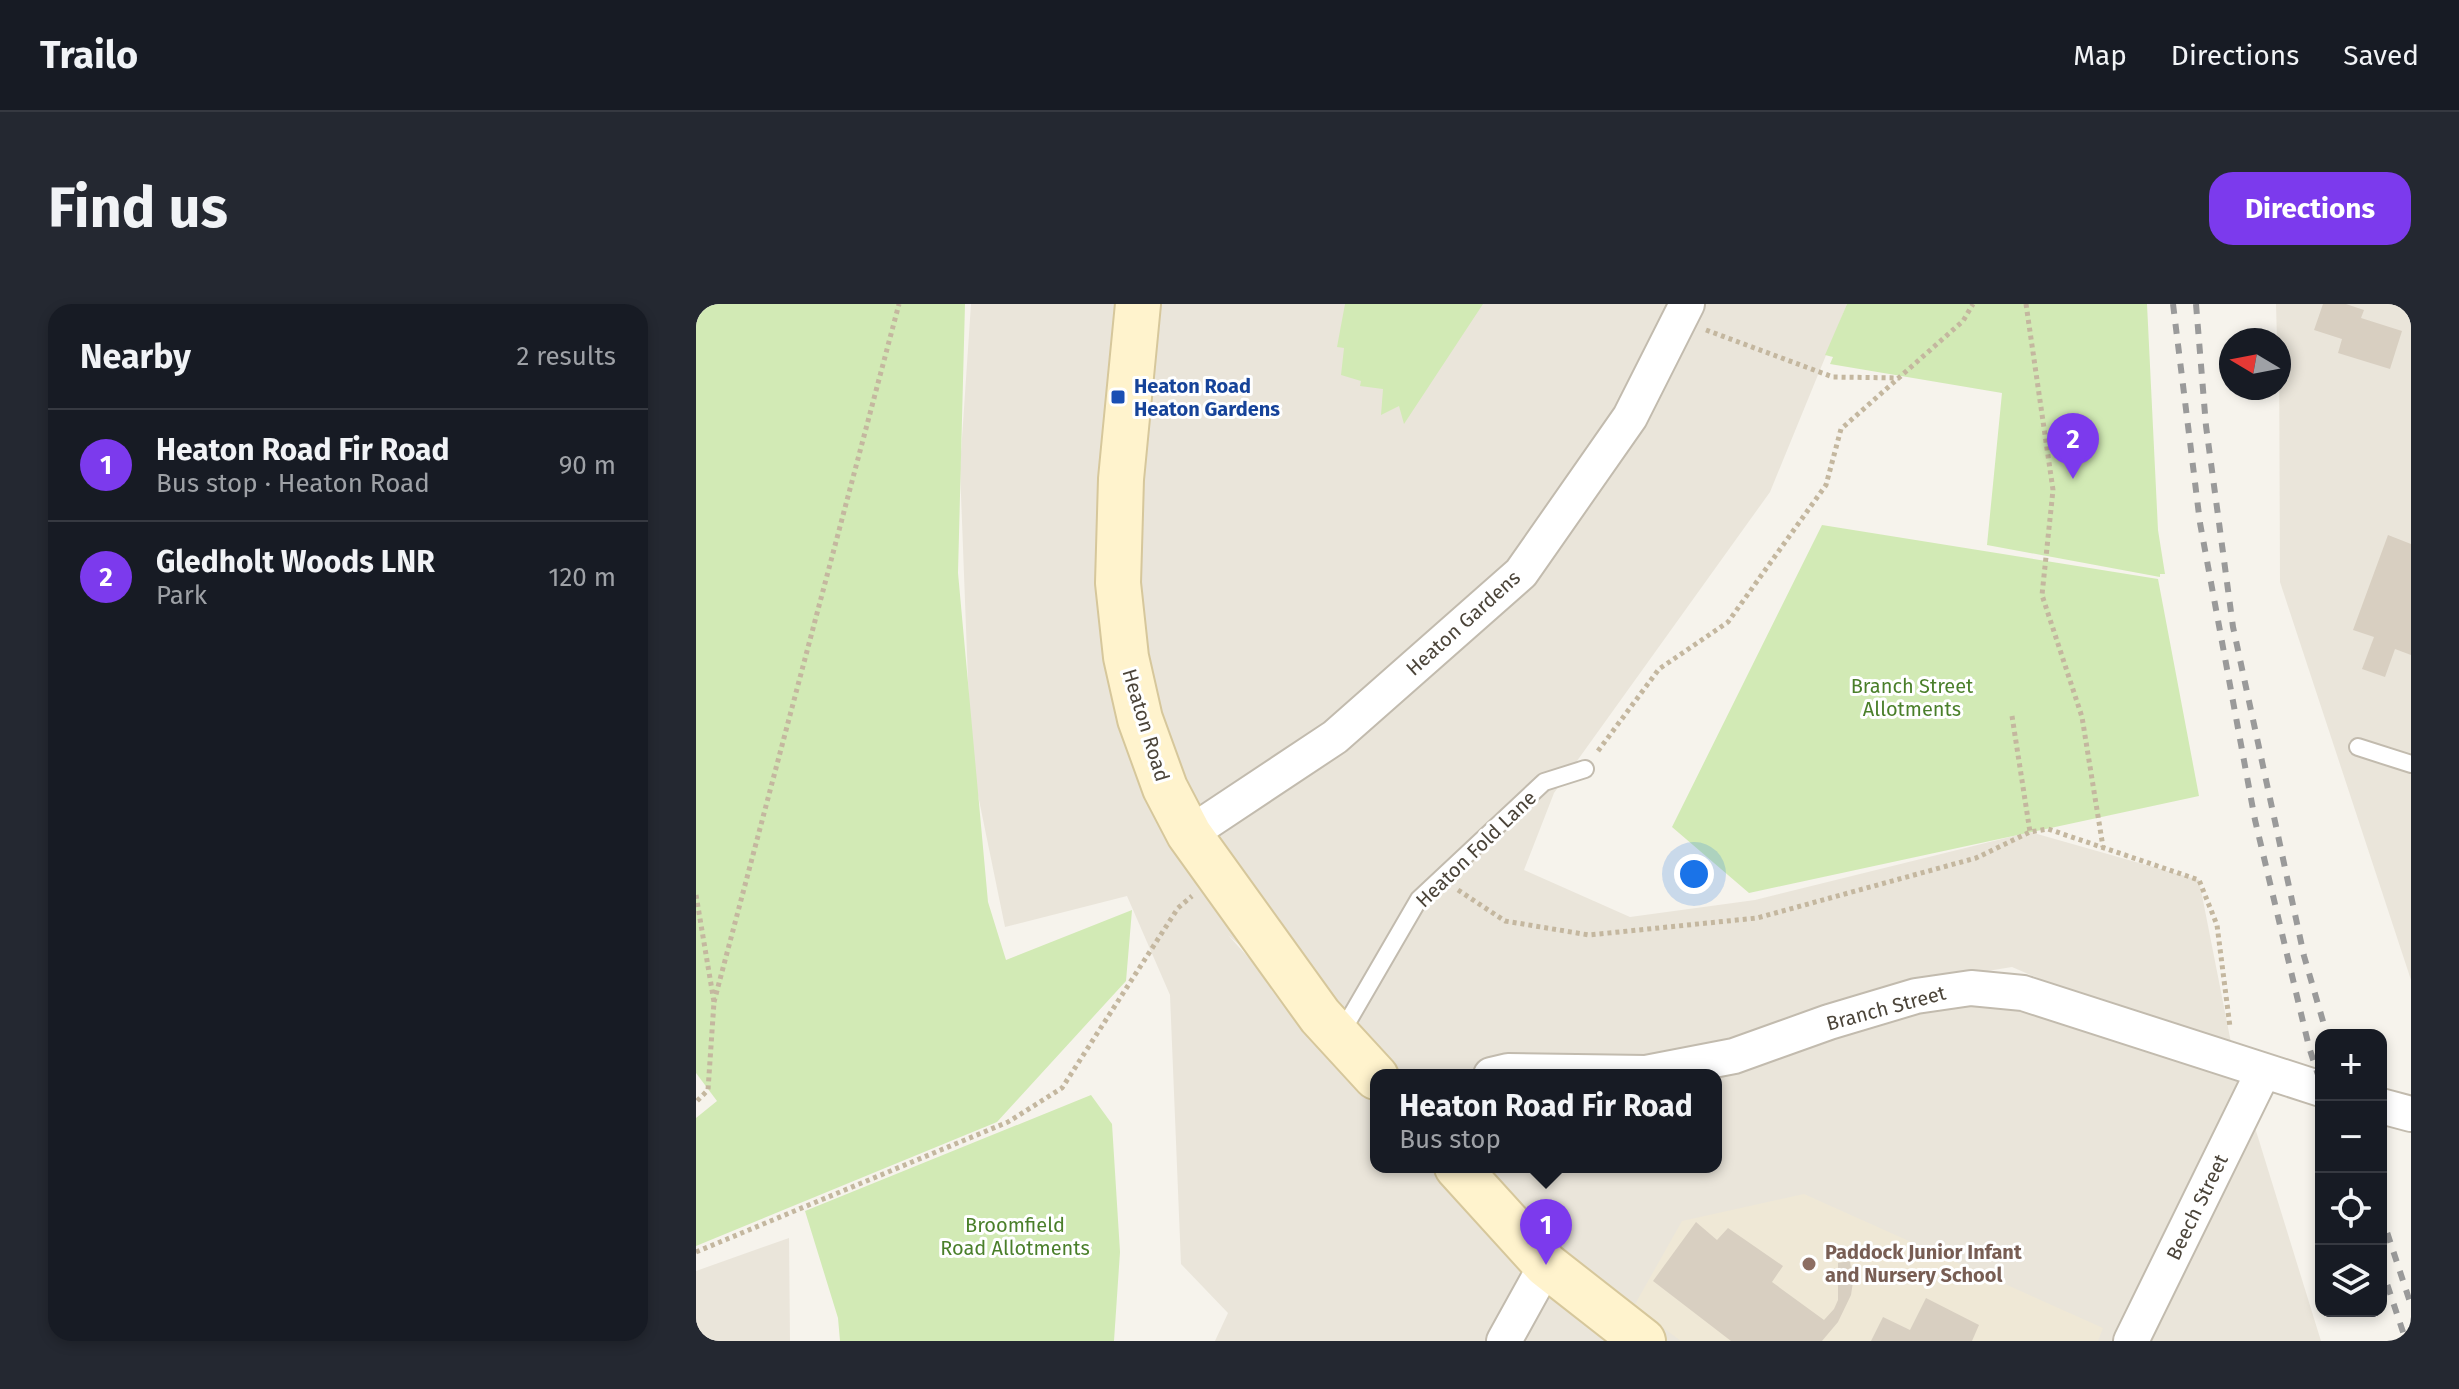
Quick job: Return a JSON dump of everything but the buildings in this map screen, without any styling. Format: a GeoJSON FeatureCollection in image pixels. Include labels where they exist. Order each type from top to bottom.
{"type":"FeatureCollection","features":[{"type":"Feature","properties":{"kind":"street","name":"Heaton Road"},"geometry":{"type":"LineString","coordinates":[[1138,304],[1121,479],[1118,583],[1126,657],[1140,719],[1165,788],[1189,834],[1320,1016],[1370,1070]]}},
{"type":"Feature","properties":{"kind":"street","name":"Heaton Gardens"},"geometry":{"type":"LineString","coordinates":[[1189,834],[1335,737],[1521,573],[1630,417],[1683,312]]}},
{"type":"Feature","properties":{"kind":"street","name":"Branch Street"},"geometry":{"type":"LineString","coordinates":[[1667,1069],[1734,1056],[1829,1022],[1916,996],[1971,988],[2023,993],[2315,1087]]}},
{"type":"Feature","properties":{"kind":"street","name":"Beech Street"},"geometry":{"type":"LineString","coordinates":[[2131,1341],[2260,1071]]}},
{"type":"Feature","properties":{"kind":"street"},"geometry":{"type":"LineString","coordinates":[[1462,1173],[1546,1265],[1643,1341]]}},
{"type":"Feature","properties":{"kind":"street"},"geometry":{"type":"LineString","coordinates":[[1504,1341],[1546,1265]]}},
{"type":"Feature","properties":{"kind":"lane"},"geometry":{"type":"LineString","coordinates":[[2358,747],[2411,764]]}},
{"type":"Feature","properties":{"kind":"lane","name":"Heaton Fold Lane"},"geometry":{"type":"LineString","coordinates":[[1339,1036],[1419,899],[1544,782],[1585,769]]}},
{"type":"Feature","properties":{"kind":"path"},"geometry":{"type":"LineString","coordinates":[[696,1102],[708,1090],[714,1002],[899,304]]}},
{"type":"Feature","properties":{"kind":"path"},"geometry":{"type":"LineString","coordinates":[[1585,769],[1659,669],[1728,622],[1826,485],[1841,429],[1963,321],[1973,304]]}},
{"type":"Feature","properties":{"kind":"path"},"geometry":{"type":"LineString","coordinates":[[2026,304],[2053,490],[2042,595],[2082,717],[2103,847]]}},
{"type":"Feature","properties":{"kind":"path"},"geometry":{"type":"LineString","coordinates":[[1683,312],[1833,377],[1901,378]]}},
{"type":"Feature","properties":{"kind":"path"},"geometry":{"type":"LineString","coordinates":[[2012,716],[2030,832]]}},
{"type":"Feature","properties":{"kind":"path"},"geometry":{"type":"LineString","coordinates":[[1441,878],[1505,921],[1589,935],[1757,918],[1976,858],[2030,832],[2048,829],[2199,880],[2217,925],[2260,1071]]}},
{"type":"Feature","properties":{"kind":"path"},"geometry":{"type":"LineString","coordinates":[[696,1252],[1008,1122],[1062,1088],[1178,908],[1218,874]]}},
{"type":"Feature","properties":{"kind":"path"},"geometry":{"type":"LineString","coordinates":[[696,895],[714,1002]]}},
{"type":"Feature","properties":{"kind":"shaded area"},"geometry":{"type":"Polygon","coordinates":[[[971,304],[1847,304],[1770,492],[1554,793],[1524,870],[1630,917],[1755,900],[2030,832],[2199,880],[2235,1063],[2321,1341],[1215,1341],[1228,1313],[1181,1264],[1170,995],[1127,896],[1005,927],[971,761],[960,468],[971,304]],[[1228,935],[1370,1091],[1370,1173],[1722,1173],[1722,1069],[1380,1069],[1228,935]],[[2012,967],[1889,987],[1971,988],[2226,1059],[2012,967]]]}},
{"type":"Feature","properties":{"kind":"shaded area"},"geometry":{"type":"Polygon","coordinates":[[[2276,304],[2411,304],[2411,980],[2280,582],[2279,400],[2291,400],[2291,328],[2277,328],[2276,304]]]}},
{"type":"Feature","properties":{"kind":"shaded area","name":"Paddock Junior Infant and Nursery School"},"geometry":{"type":"Polygon","coordinates":[[[1804,1194],[2103,1328],[2098,1341],[1681,1341],[1634,1306],[1682,1221],[1804,1194]]]}},
{"type":"Feature","properties":{"kind":"shaded area"},"geometry":{"type":"Polygon","coordinates":[[[789,1238],[790,1341],[696,1341],[696,1271],[789,1238]]]}},
{"type":"Feature","properties":{"kind":"green space"},"geometry":{"type":"Polygon","coordinates":[[[696,304],[965,304],[958,573],[988,902],[1006,960],[1132,910],[1126,981],[997,1122],[696,1246],[696,1118],[717,1101],[696,1073],[696,304]]]}},
{"type":"Feature","properties":{"kind":"green space"},"geometry":{"type":"Polygon","coordinates":[[[1345,304],[1483,304],[1404,424],[1399,406],[1381,415],[1383,389],[1360,386],[1361,381],[1341,375],[1344,348],[1337,347],[1345,304]]]}},
{"type":"Feature","properties":{"kind":"green space"},"geometry":{"type":"Polygon","coordinates":[[[1847,304],[2147,304],[2158,530],[2165,574],[2160,574],[2160,577],[1987,545],[2002,393],[1830,364],[1833,357],[1825,355],[1847,304]]]}},
{"type":"Feature","properties":{"kind":"green space","name":"Branch Street Allotments"},"geometry":{"type":"Polygon","coordinates":[[[1822,525],[2158,579],[2199,796],[1749,893],[1672,827],[1822,525]]]}},
{"type":"Feature","properties":{"kind":"green space","name":"Broomfield Road Allotments"},"geometry":{"type":"Polygon","coordinates":[[[1091,1095],[1112,1124],[1120,1252],[1114,1341],[840,1341],[838,1318],[805,1211],[1091,1095]]]}},
{"type":"Feature","properties":{"kind":"railway"},"geometry":{"type":"LineString","coordinates":[[2173,304],[2200,523],[2255,820],[2315,1066]]}},
{"type":"Feature","properties":{"kind":"railway"},"geometry":{"type":"LineString","coordinates":[[2196,304],[2206,426],[2233,627],[2304,956],[2325,1029]]}},
{"type":"Feature","properties":{"kind":"railway"},"geometry":{"type":"LineString","coordinates":[[2387,1232],[2411,1305]]}},
{"type":"Feature","properties":{"kind":"railway"},"geometry":{"type":"LineString","coordinates":[[2387,1284],[2406,1341]]}},
{"type":"Feature","properties":{"kind":"place","name":"Heaton Road Heaton Gardens"},"geometry":{"type":"Point","coordinates":[1118,397]}},
{"type":"Feature","properties":{"kind":"place","name":"Gledholt Woods LNR"},"geometry":{"type":"Point","coordinates":[2073,479]}},
{"type":"Feature","properties":{"kind":"place","name":"Paddock Junior Infant and Nursery School"},"geometry":{"type":"Point","coordinates":[1809,1264]}},
{"type":"Feature","properties":{"kind":"place","name":"Heaton Road Fir Road"},"geometry":{"type":"Point","coordinates":[1546,1265]}}]}
